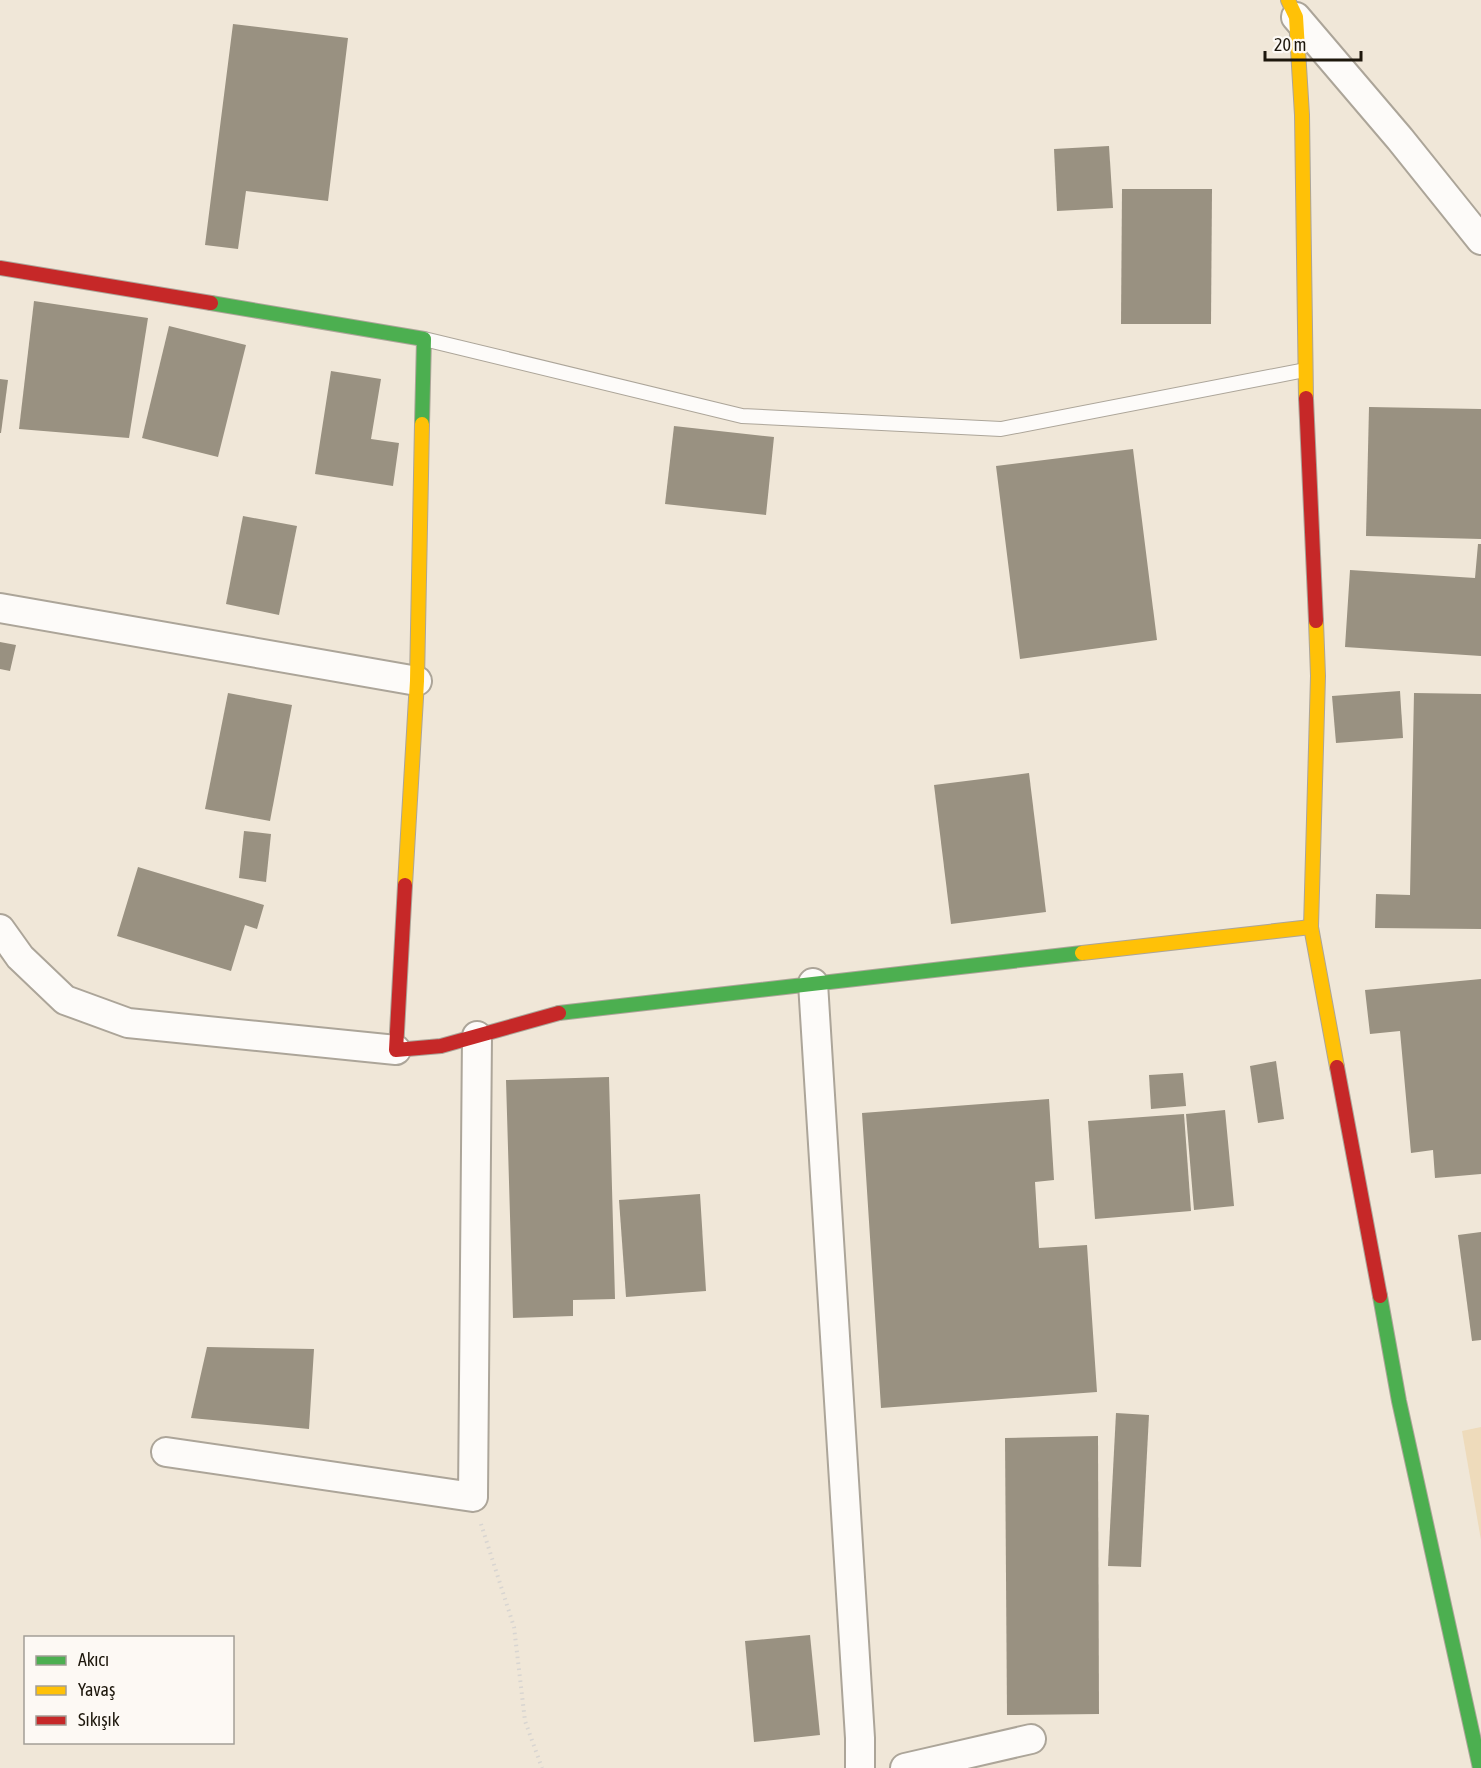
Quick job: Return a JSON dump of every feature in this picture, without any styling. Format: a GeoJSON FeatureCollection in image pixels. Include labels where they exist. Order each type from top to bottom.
{"type":"FeatureCollection","features":[{"type":"Feature","properties":{"kind":"street"},"geometry":{"type":"LineString","coordinates":[[1292,9],[1481,240]]}},
{"type":"Feature","properties":{"kind":"street"},"geometry":{"type":"LineString","coordinates":[[1292,9],[1302,115],[1305,369],[1318,676],[1311,927],[1399,1401],[1480,1768]]}},
{"type":"Feature","properties":{"kind":"street"},"geometry":{"type":"LineString","coordinates":[[0,268],[424,339],[417,681],[396,1050]]}},
{"type":"Feature","properties":{"kind":"street"},"geometry":{"type":"LineString","coordinates":[[0,608],[417,681]]}},
{"type":"Feature","properties":{"kind":"street"},"geometry":{"type":"LineString","coordinates":[[0,928],[20,957],[65,1000],[128,1023],[396,1050],[441,1046],[563,1012],[1311,927]]}},
{"type":"Feature","properties":{"kind":"street"},"geometry":{"type":"LineString","coordinates":[[813,983],[859,1714],[860,1768]]}},
{"type":"Feature","properties":{"kind":"street"},"geometry":{"type":"LineString","coordinates":[[166,1452],[473,1497],[477,1036]]}},
{"type":"Feature","properties":{"kind":"street"},"geometry":{"type":"LineString","coordinates":[[905,1768],[1031,1739]]}},
{"type":"Feature","properties":{"kind":"lane"},"geometry":{"type":"LineString","coordinates":[[424,339],[742,416],[1001,429],[1305,369]]}},
{"type":"Feature","properties":{"kind":"path"},"geometry":{"type":"LineString","coordinates":[[473,1497],[514,1627],[525,1721],[542,1768]]}},
{"type":"Feature","properties":{"kind":"shaded area"},"geometry":{"type":"Polygon","coordinates":[[[1481,1427],[1481,1540],[1462,1431],[1481,1427]]]}},
{"type":"Feature","properties":{"kind":"building"},"geometry":{"type":"Polygon","coordinates":[[[233,24],[348,38],[328,201],[246,191],[238,249],[205,245],[233,24]]]}},
{"type":"Feature","properties":{"kind":"building"},"geometry":{"type":"Polygon","coordinates":[[[1109,146],[1113,208],[1057,211],[1054,149],[1109,146]]]}},
{"type":"Feature","properties":{"kind":"building"},"geometry":{"type":"Polygon","coordinates":[[[1122,189],[1212,189],[1211,324],[1121,324],[1122,189]]]}},
{"type":"Feature","properties":{"kind":"building"},"geometry":{"type":"Polygon","coordinates":[[[34,301],[148,318],[129,438],[19,429],[34,301]]]}},
{"type":"Feature","properties":{"kind":"building"},"geometry":{"type":"Polygon","coordinates":[[[169,326],[246,345],[218,457],[142,438],[169,326]]]}},
{"type":"Feature","properties":{"kind":"building"},"geometry":{"type":"Polygon","coordinates":[[[331,371],[381,379],[371,439],[399,443],[393,486],[315,474],[331,371]]]}},
{"type":"Feature","properties":{"kind":"building"},"geometry":{"type":"Polygon","coordinates":[[[0,379],[8,380],[1,433],[0,433],[0,379]]]}},
{"type":"Feature","properties":{"kind":"building"},"geometry":{"type":"Polygon","coordinates":[[[1369,407],[1481,409],[1481,539],[1366,536],[1369,407]]]}},
{"type":"Feature","properties":{"kind":"building"},"geometry":{"type":"Polygon","coordinates":[[[674,426],[774,437],[766,515],[665,504],[674,426]]]}},
{"type":"Feature","properties":{"kind":"building"},"geometry":{"type":"Polygon","coordinates":[[[1133,449],[1157,640],[1020,659],[996,466],[1133,449]]]}},
{"type":"Feature","properties":{"kind":"building"},"geometry":{"type":"Polygon","coordinates":[[[243,516],[297,526],[279,615],[226,604],[243,516]]]}},
{"type":"Feature","properties":{"kind":"building"},"geometry":{"type":"Polygon","coordinates":[[[1478,544],[1481,544],[1481,656],[1345,647],[1350,570],[1475,578],[1478,544]]]}},
{"type":"Feature","properties":{"kind":"building"},"geometry":{"type":"Polygon","coordinates":[[[0,642],[16,645],[10,671],[0,669],[0,642]]]}},
{"type":"Feature","properties":{"kind":"building"},"geometry":{"type":"Polygon","coordinates":[[[1400,691],[1403,738],[1336,743],[1332,696],[1400,691]]]}},
{"type":"Feature","properties":{"kind":"building"},"geometry":{"type":"Polygon","coordinates":[[[228,693],[292,705],[270,821],[205,809],[228,693]]]}},
{"type":"Feature","properties":{"kind":"building"},"geometry":{"type":"Polygon","coordinates":[[[1414,693],[1481,694],[1481,929],[1375,928],[1376,894],[1410,895],[1414,693]]]}},
{"type":"Feature","properties":{"kind":"building"},"geometry":{"type":"Polygon","coordinates":[[[1029,773],[1046,912],[951,924],[934,785],[1029,773]]]}},
{"type":"Feature","properties":{"kind":"building"},"geometry":{"type":"Polygon","coordinates":[[[244,831],[271,834],[266,882],[239,878],[244,831]]]}},
{"type":"Feature","properties":{"kind":"building"},"geometry":{"type":"Polygon","coordinates":[[[138,867],[264,905],[257,929],[245,925],[231,971],[117,936],[138,867]]]}},
{"type":"Feature","properties":{"kind":"building"},"geometry":{"type":"Polygon","coordinates":[[[1481,979],[1481,1174],[1435,1178],[1433,1150],[1411,1153],[1400,1031],[1370,1034],[1365,990],[1481,979]]]}},
{"type":"Feature","properties":{"kind":"building"},"geometry":{"type":"Polygon","coordinates":[[[1276,1061],[1284,1119],[1258,1123],[1250,1066],[1276,1061]]]}},
{"type":"Feature","properties":{"kind":"building"},"geometry":{"type":"Polygon","coordinates":[[[1183,1073],[1186,1106],[1151,1109],[1149,1075],[1183,1073]]]}},
{"type":"Feature","properties":{"kind":"building"},"geometry":{"type":"Polygon","coordinates":[[[609,1077],[615,1299],[573,1300],[573,1316],[513,1318],[506,1080],[609,1077]]]}},
{"type":"Feature","properties":{"kind":"building"},"geometry":{"type":"Polygon","coordinates":[[[1049,1099],[1054,1180],[1035,1182],[1039,1248],[1087,1245],[1097,1392],[881,1408],[862,1113],[1049,1099]]]}},
{"type":"Feature","properties":{"kind":"building"},"geometry":{"type":"Polygon","coordinates":[[[1225,1110],[1234,1206],[1194,1210],[1186,1114],[1225,1110]]]}},
{"type":"Feature","properties":{"kind":"building"},"geometry":{"type":"Polygon","coordinates":[[[1184,1114],[1191,1211],[1095,1219],[1088,1121],[1184,1114]]]}},
{"type":"Feature","properties":{"kind":"building"},"geometry":{"type":"Polygon","coordinates":[[[700,1194],[706,1291],[626,1297],[619,1200],[700,1194]]]}},
{"type":"Feature","properties":{"kind":"building"},"geometry":{"type":"Polygon","coordinates":[[[1481,1232],[1481,1340],[1472,1341],[1458,1235],[1481,1232]]]}},
{"type":"Feature","properties":{"kind":"building"},"geometry":{"type":"Polygon","coordinates":[[[207,1347],[314,1349],[309,1429],[191,1418],[207,1347]]]}},
{"type":"Feature","properties":{"kind":"building"},"geometry":{"type":"Polygon","coordinates":[[[1116,1413],[1149,1415],[1141,1567],[1108,1566],[1116,1413]]]}},
{"type":"Feature","properties":{"kind":"building"},"geometry":{"type":"Polygon","coordinates":[[[1098,1436],[1099,1714],[1007,1715],[1005,1438],[1098,1436]]]}},
{"type":"Feature","properties":{"kind":"building"},"geometry":{"type":"Polygon","coordinates":[[[810,1635],[820,1735],[754,1742],[745,1641],[810,1635]]]}},
{"type":"Feature","properties":{"kind":"traffic: fast"},"geometry":{"type":"LineString","coordinates":[[211,303],[424,339],[422,424]]}},
{"type":"Feature","properties":{"kind":"traffic: fast"},"geometry":{"type":"LineString","coordinates":[[559,1013],[1082,953]]}},
{"type":"Feature","properties":{"kind":"traffic: fast"},"geometry":{"type":"LineString","coordinates":[[1380,1296],[1399,1401],[1480,1768]]}},
{"type":"Feature","properties":{"kind":"traffic: slow"},"geometry":{"type":"LineString","coordinates":[[1288,0],[1296,17],[1302,115],[1306,398]]}},
{"type":"Feature","properties":{"kind":"traffic: slow"},"geometry":{"type":"LineString","coordinates":[[405,885],[417,681],[422,424]]}},
{"type":"Feature","properties":{"kind":"traffic: slow"},"geometry":{"type":"LineString","coordinates":[[1316,621],[1318,676],[1311,927],[1337,1067]]}},
{"type":"Feature","properties":{"kind":"traffic: slow"},"geometry":{"type":"LineString","coordinates":[[1082,953],[1311,927]]}},
{"type":"Feature","properties":{"kind":"traffic: jam"},"geometry":{"type":"LineString","coordinates":[[0,268],[211,303]]}},
{"type":"Feature","properties":{"kind":"traffic: jam"},"geometry":{"type":"LineString","coordinates":[[1306,398],[1316,621]]}},
{"type":"Feature","properties":{"kind":"traffic: jam"},"geometry":{"type":"LineString","coordinates":[[405,885],[396,1050],[441,1046],[559,1013]]}},
{"type":"Feature","properties":{"kind":"traffic: jam"},"geometry":{"type":"LineString","coordinates":[[1337,1067],[1380,1296]]}}]}
